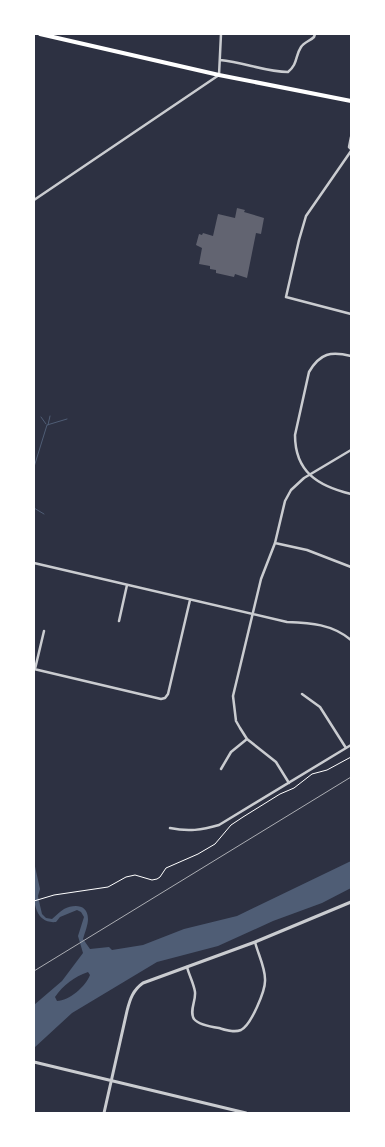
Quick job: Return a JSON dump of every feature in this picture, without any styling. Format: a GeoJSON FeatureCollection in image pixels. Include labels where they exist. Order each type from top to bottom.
{"type":"FeatureCollection","features":[{"type":"Feature","properties":{"kind":"main road"},"geometry":{"type":"LineString","coordinates":[[40,34],[219,75],[351,101]]}},
{"type":"Feature","properties":{"kind":"street"},"geometry":{"type":"LineString","coordinates":[[34,200],[219,75],[221,34]]}},
{"type":"Feature","properties":{"kind":"street"},"geometry":{"type":"LineString","coordinates":[[220,60],[274,72],[288,72],[294,67],[301,47],[316,34]]}},
{"type":"Feature","properties":{"kind":"street"},"geometry":{"type":"LineString","coordinates":[[351,137],[348,147],[351,150],[306,216],[286,297],[351,314]]}},
{"type":"Feature","properties":{"kind":"street"},"geometry":{"type":"LineString","coordinates":[[351,356],[336,353],[329,354],[321,357],[314,363],[309,372],[294,435],[298,458],[309,474],[325,486],[351,494]]}},
{"type":"Feature","properties":{"kind":"street"},"geometry":{"type":"LineString","coordinates":[[289,783],[276,762],[247,739],[236,721],[233,696],[261,579],[275,542],[285,501],[291,490],[309,474],[351,450]]}},
{"type":"Feature","properties":{"kind":"street"},"geometry":{"type":"LineString","coordinates":[[275,542],[308,550],[351,567]]}},
{"type":"Feature","properties":{"kind":"street"},"geometry":{"type":"LineString","coordinates":[[34,563],[287,622],[324,625],[351,640]]}},
{"type":"Feature","properties":{"kind":"street"},"geometry":{"type":"LineString","coordinates":[[119,621],[127,585]]}},
{"type":"Feature","properties":{"kind":"street"},"geometry":{"type":"LineString","coordinates":[[44,632],[35,669],[161,699],[165,698],[168,694],[190,600]]}},
{"type":"Feature","properties":{"kind":"street"},"geometry":{"type":"LineString","coordinates":[[302,694],[320,707],[346,748]]}},
{"type":"Feature","properties":{"kind":"street"},"geometry":{"type":"LineString","coordinates":[[221,769],[231,752],[247,739]]}},
{"type":"Feature","properties":{"kind":"street"},"geometry":{"type":"LineString","coordinates":[[170,828],[198,830],[219,825],[351,745]]}},
{"type":"Feature","properties":{"kind":"street"},"geometry":{"type":"LineString","coordinates":[[104,1113],[130,1002],[136,988],[143,983],[255,942],[351,902]]}},
{"type":"Feature","properties":{"kind":"street"},"geometry":{"type":"LineString","coordinates":[[187,967],[195,992],[192,1013],[194,1018],[198,1022],[214,1027],[234,1032],[240,1030],[251,1020],[264,989],[264,971],[255,942]]}},
{"type":"Feature","properties":{"kind":"street"},"geometry":{"type":"LineString","coordinates":[[34,1062],[246,1113]]}},
{"type":"Feature","properties":{"kind":"path"},"geometry":{"type":"LineString","coordinates":[[34,901],[108,887],[126,877],[135,875],[152,880],[157,879],[166,868],[198,854],[215,844],[231,825],[243,817],[280,794],[299,786],[312,774],[327,770],[351,757]]}},
{"type":"Feature","properties":{"kind":"water"},"geometry":{"type":"Polygon","coordinates":[[[351,861],[351,888],[322,903],[273,921],[218,946],[157,962],[72,1013],[34,1048],[34,1005],[62,981],[83,953],[78,936],[84,917],[77,910],[60,917],[56,922],[47,921],[40,916],[34,900],[34,862],[40,889],[38,896],[42,914],[46,918],[52,919],[68,907],[80,906],[86,910],[88,919],[83,939],[90,949],[109,947],[112,950],[143,945],[184,929],[237,916],[351,861]],[[88,972],[69,982],[55,997],[57,1001],[67,998],[76,992],[85,984],[90,975],[88,972]]]}},
{"type":"Feature","properties":{"kind":"building"},"geometry":{"type":"Polygon","coordinates":[[[237,208],[264,218],[261,234],[256,233],[247,278],[235,274],[234,277],[216,273],[216,270],[210,269],[210,266],[199,264],[202,248],[196,245],[199,234],[202,235],[203,233],[213,236],[218,214],[235,218],[237,208]]]}},
{"type":"Feature","properties":{"kind":"waterway"},"geometry":{"type":"LineString","coordinates":[[48,425],[50,416]]}},
{"type":"Feature","properties":{"kind":"waterway"},"geometry":{"type":"LineString","coordinates":[[41,417],[46,424]]}},
{"type":"Feature","properties":{"kind":"waterway"},"geometry":{"type":"LineString","coordinates":[[34,467],[47,425],[67,419]]}},
{"type":"Feature","properties":{"kind":"waterway"},"geometry":{"type":"LineString","coordinates":[[34,508],[44,514]]}},
{"type":"Feature","properties":{"kind":"railway"},"geometry":{"type":"LineString","coordinates":[[34,971],[351,777]]}}]}
